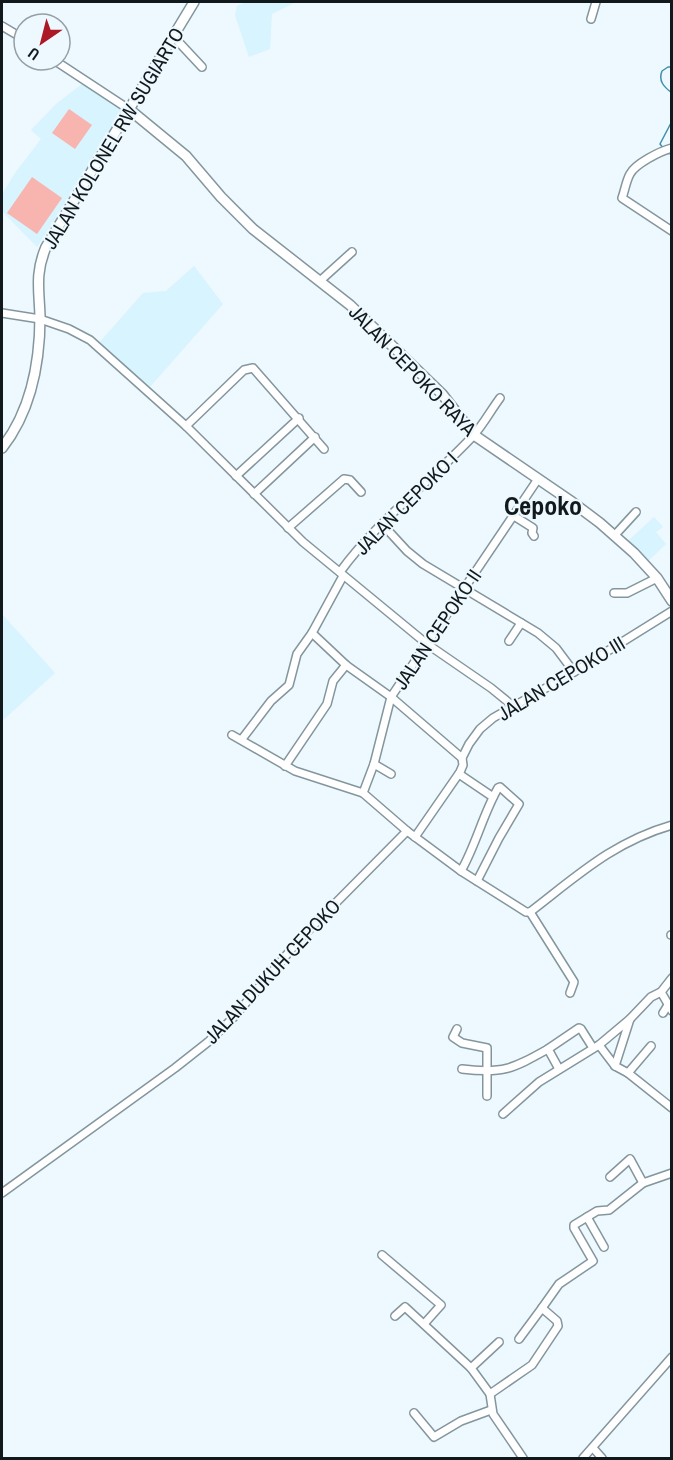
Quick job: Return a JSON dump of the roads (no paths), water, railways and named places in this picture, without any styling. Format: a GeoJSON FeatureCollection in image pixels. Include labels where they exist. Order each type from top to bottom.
{"type":"FeatureCollection","features":[{"type":"Feature","properties":{"kind":"main road","name":"JALAN KOLONEL RW SUGIARTO"},"geometry":{"type":"LineString","coordinates":[[2,448],[11,436],[28,400],[37,355],[40,319],[38,269],[46,247],[194,2]]}},
{"type":"Feature","properties":{"kind":"main road","name":"JALAN CEPOKO RAYA"},"geometry":{"type":"LineString","coordinates":[[130,110],[186,156],[221,197],[253,229],[350,305],[428,380],[474,435],[572,502],[615,536],[645,564],[672,601]]}},
{"type":"Feature","properties":{"kind":"street"},"geometry":{"type":"LineString","coordinates":[[591,19],[596,2]]}},
{"type":"Feature","properties":{"kind":"street"},"geometry":{"type":"LineString","coordinates":[[172,36],[202,67]]}},
{"type":"Feature","properties":{"kind":"street"},"geometry":{"type":"LineString","coordinates":[[72,72],[130,110]]}},
{"type":"Feature","properties":{"kind":"street"},"geometry":{"type":"LineString","coordinates":[[666,150],[632,170],[622,198],[672,231]]}},
{"type":"Feature","properties":{"kind":"street"},"geometry":{"type":"LineString","coordinates":[[321,280],[352,252]]}},
{"type":"Feature","properties":{"kind":"street"},"geometry":{"type":"LineString","coordinates":[[2,313],[40,319],[69,329],[90,340],[186,426],[288,528],[427,644],[513,706]]}},
{"type":"Feature","properties":{"kind":"street"},"geometry":{"type":"LineString","coordinates":[[186,426],[244,370],[251,367],[299,418],[324,449]]}},
{"type":"Feature","properties":{"kind":"street"},"geometry":{"type":"LineString","coordinates":[[474,435],[500,398]]}},
{"type":"Feature","properties":{"kind":"street"},"geometry":{"type":"LineString","coordinates":[[236,476],[299,418]]}},
{"type":"Feature","properties":{"kind":"street","name":"JALAN CEPOKO I"},"geometry":{"type":"LineString","coordinates":[[342,574],[352,556],[474,435]]}},
{"type":"Feature","properties":{"kind":"street"},"geometry":{"type":"LineString","coordinates":[[254,494],[315,437]]}},
{"type":"Feature","properties":{"kind":"street"},"geometry":{"type":"LineString","coordinates":[[288,528],[344,479],[350,480],[361,492]]}},
{"type":"Feature","properties":{"kind":"street","name":"JALAN CEPOKO II"},"geometry":{"type":"LineString","coordinates":[[363,793],[374,764],[391,697],[538,479]]}},
{"type":"Feature","properties":{"kind":"street"},"geometry":{"type":"LineString","coordinates":[[615,536],[636,512]]}},
{"type":"Feature","properties":{"kind":"street"},"geometry":{"type":"LineString","coordinates":[[514,516],[532,527],[534,536]]}},
{"type":"Feature","properties":{"kind":"street"},"geometry":{"type":"LineString","coordinates":[[383,525],[407,551],[423,564],[538,633],[556,648],[574,672]]}},
{"type":"Feature","properties":{"kind":"street"},"geometry":{"type":"LineString","coordinates":[[242,739],[271,701],[289,685],[297,654],[312,633],[342,574]]}},
{"type":"Feature","properties":{"kind":"street"},"geometry":{"type":"LineString","coordinates":[[614,593],[627,593],[657,578]]}},
{"type":"Feature","properties":{"kind":"street","name":"JALAN CEPOKO III"},"geometry":{"type":"LineString","coordinates":[[462,758],[480,729],[513,706],[574,672],[672,611]]}},
{"type":"Feature","properties":{"kind":"street"},"geometry":{"type":"LineString","coordinates":[[509,641],[521,623]]}},
{"type":"Feature","properties":{"kind":"street"},"geometry":{"type":"LineString","coordinates":[[312,633],[346,664],[391,697],[462,758],[463,765],[459,774],[415,837]]}},
{"type":"Feature","properties":{"kind":"street"},"geometry":{"type":"LineString","coordinates":[[285,766],[327,704],[333,681],[346,664]]}},
{"type":"Feature","properties":{"kind":"street"},"geometry":{"type":"LineString","coordinates":[[232,735],[285,766],[363,793],[407,831],[461,871],[520,909],[530,912],[574,981],[570,993]]}},
{"type":"Feature","properties":{"kind":"street"},"geometry":{"type":"LineString","coordinates":[[374,764],[391,774]]}},
{"type":"Feature","properties":{"kind":"street"},"geometry":{"type":"LineString","coordinates":[[459,774],[493,797]]}},
{"type":"Feature","properties":{"kind":"street"},"geometry":{"type":"LineString","coordinates":[[461,871],[493,797],[500,787],[519,804],[477,881]]}},
{"type":"Feature","properties":{"kind":"street"},"geometry":{"type":"LineString","coordinates":[[530,912],[589,866],[626,842],[644,833],[672,825]]}},
{"type":"Feature","properties":{"kind":"street","name":"JALAN DUKUH CEPOKO"},"geometry":{"type":"LineString","coordinates":[[2,1193],[208,1042],[233,1018],[300,939],[407,831]]}},
{"type":"Feature","properties":{"kind":"street"},"geometry":{"type":"LineString","coordinates":[[502,1114],[538,1082],[596,1046],[630,1019],[651,997],[662,992],[672,978]]}},
{"type":"Feature","properties":{"kind":"street"},"geometry":{"type":"LineString","coordinates":[[662,992],[670,1008],[663,1013]]}},
{"type":"Feature","properties":{"kind":"street"},"geometry":{"type":"LineString","coordinates":[[615,1066],[630,1019]]}},
{"type":"Feature","properties":{"kind":"street"},"geometry":{"type":"LineString","coordinates":[[462,1069],[489,1072],[504,1070],[548,1049],[579,1028],[615,1066],[628,1073],[672,1108]]}},
{"type":"Feature","properties":{"kind":"street"},"geometry":{"type":"LineString","coordinates":[[456,1029],[453,1037],[458,1041],[487,1048],[488,1096]]}},
{"type":"Feature","properties":{"kind":"street"},"geometry":{"type":"LineString","coordinates":[[628,1073],[651,1046]]}},
{"type":"Feature","properties":{"kind":"street"},"geometry":{"type":"LineString","coordinates":[[548,1049],[559,1069]]}},
{"type":"Feature","properties":{"kind":"street"},"geometry":{"type":"LineString","coordinates":[[610,1177],[632,1159],[643,1183]]}},
{"type":"Feature","properties":{"kind":"street"},"geometry":{"type":"LineString","coordinates":[[519,1339],[559,1284],[593,1261],[574,1227],[597,1211],[609,1210],[643,1183],[672,1173]]}},
{"type":"Feature","properties":{"kind":"street"},"geometry":{"type":"LineString","coordinates":[[587,1217],[604,1247]]}},
{"type":"Feature","properties":{"kind":"street"},"geometry":{"type":"LineString","coordinates":[[382,1255],[441,1305],[424,1324]]}},
{"type":"Feature","properties":{"kind":"street"},"geometry":{"type":"LineString","coordinates":[[395,1316],[405,1307],[471,1368],[490,1394],[491,1410],[524,1458]]}},
{"type":"Feature","properties":{"kind":"street"},"geometry":{"type":"LineString","coordinates":[[490,1394],[532,1365],[558,1326],[557,1321],[542,1308]]}},
{"type":"Feature","properties":{"kind":"street"},"geometry":{"type":"LineString","coordinates":[[471,1368],[499,1342]]}},
{"type":"Feature","properties":{"kind":"street"},"geometry":{"type":"LineString","coordinates":[[583,1458],[672,1358]]}},
{"type":"Feature","properties":{"kind":"street"},"geometry":{"type":"LineString","coordinates":[[414,1413],[434,1437],[467,1418],[491,1410]]}},
{"type":"Feature","properties":{"kind":"street"},"geometry":{"type":"LineString","coordinates":[[592,1448],[602,1458]]}},
{"type":"Feature","properties":{"kind":"waterway"},"geometry":{"type":"LineString","coordinates":[[672,67],[662,71],[661,78],[664,86],[672,93]]}},
{"type":"Feature","properties":{"kind":"waterway"},"geometry":{"type":"LineString","coordinates":[[664,149],[660,144],[672,121]]}},
{"type":"Feature","properties":{"kind":"waterway"},"geometry":{"type":"LineString","coordinates":[[666,153],[672,154]]}},
{"type":"Feature","properties":{"kind":"district","name":"Cepoko"},"geometry":{"type":"Point","coordinates":[543,505]}}]}
